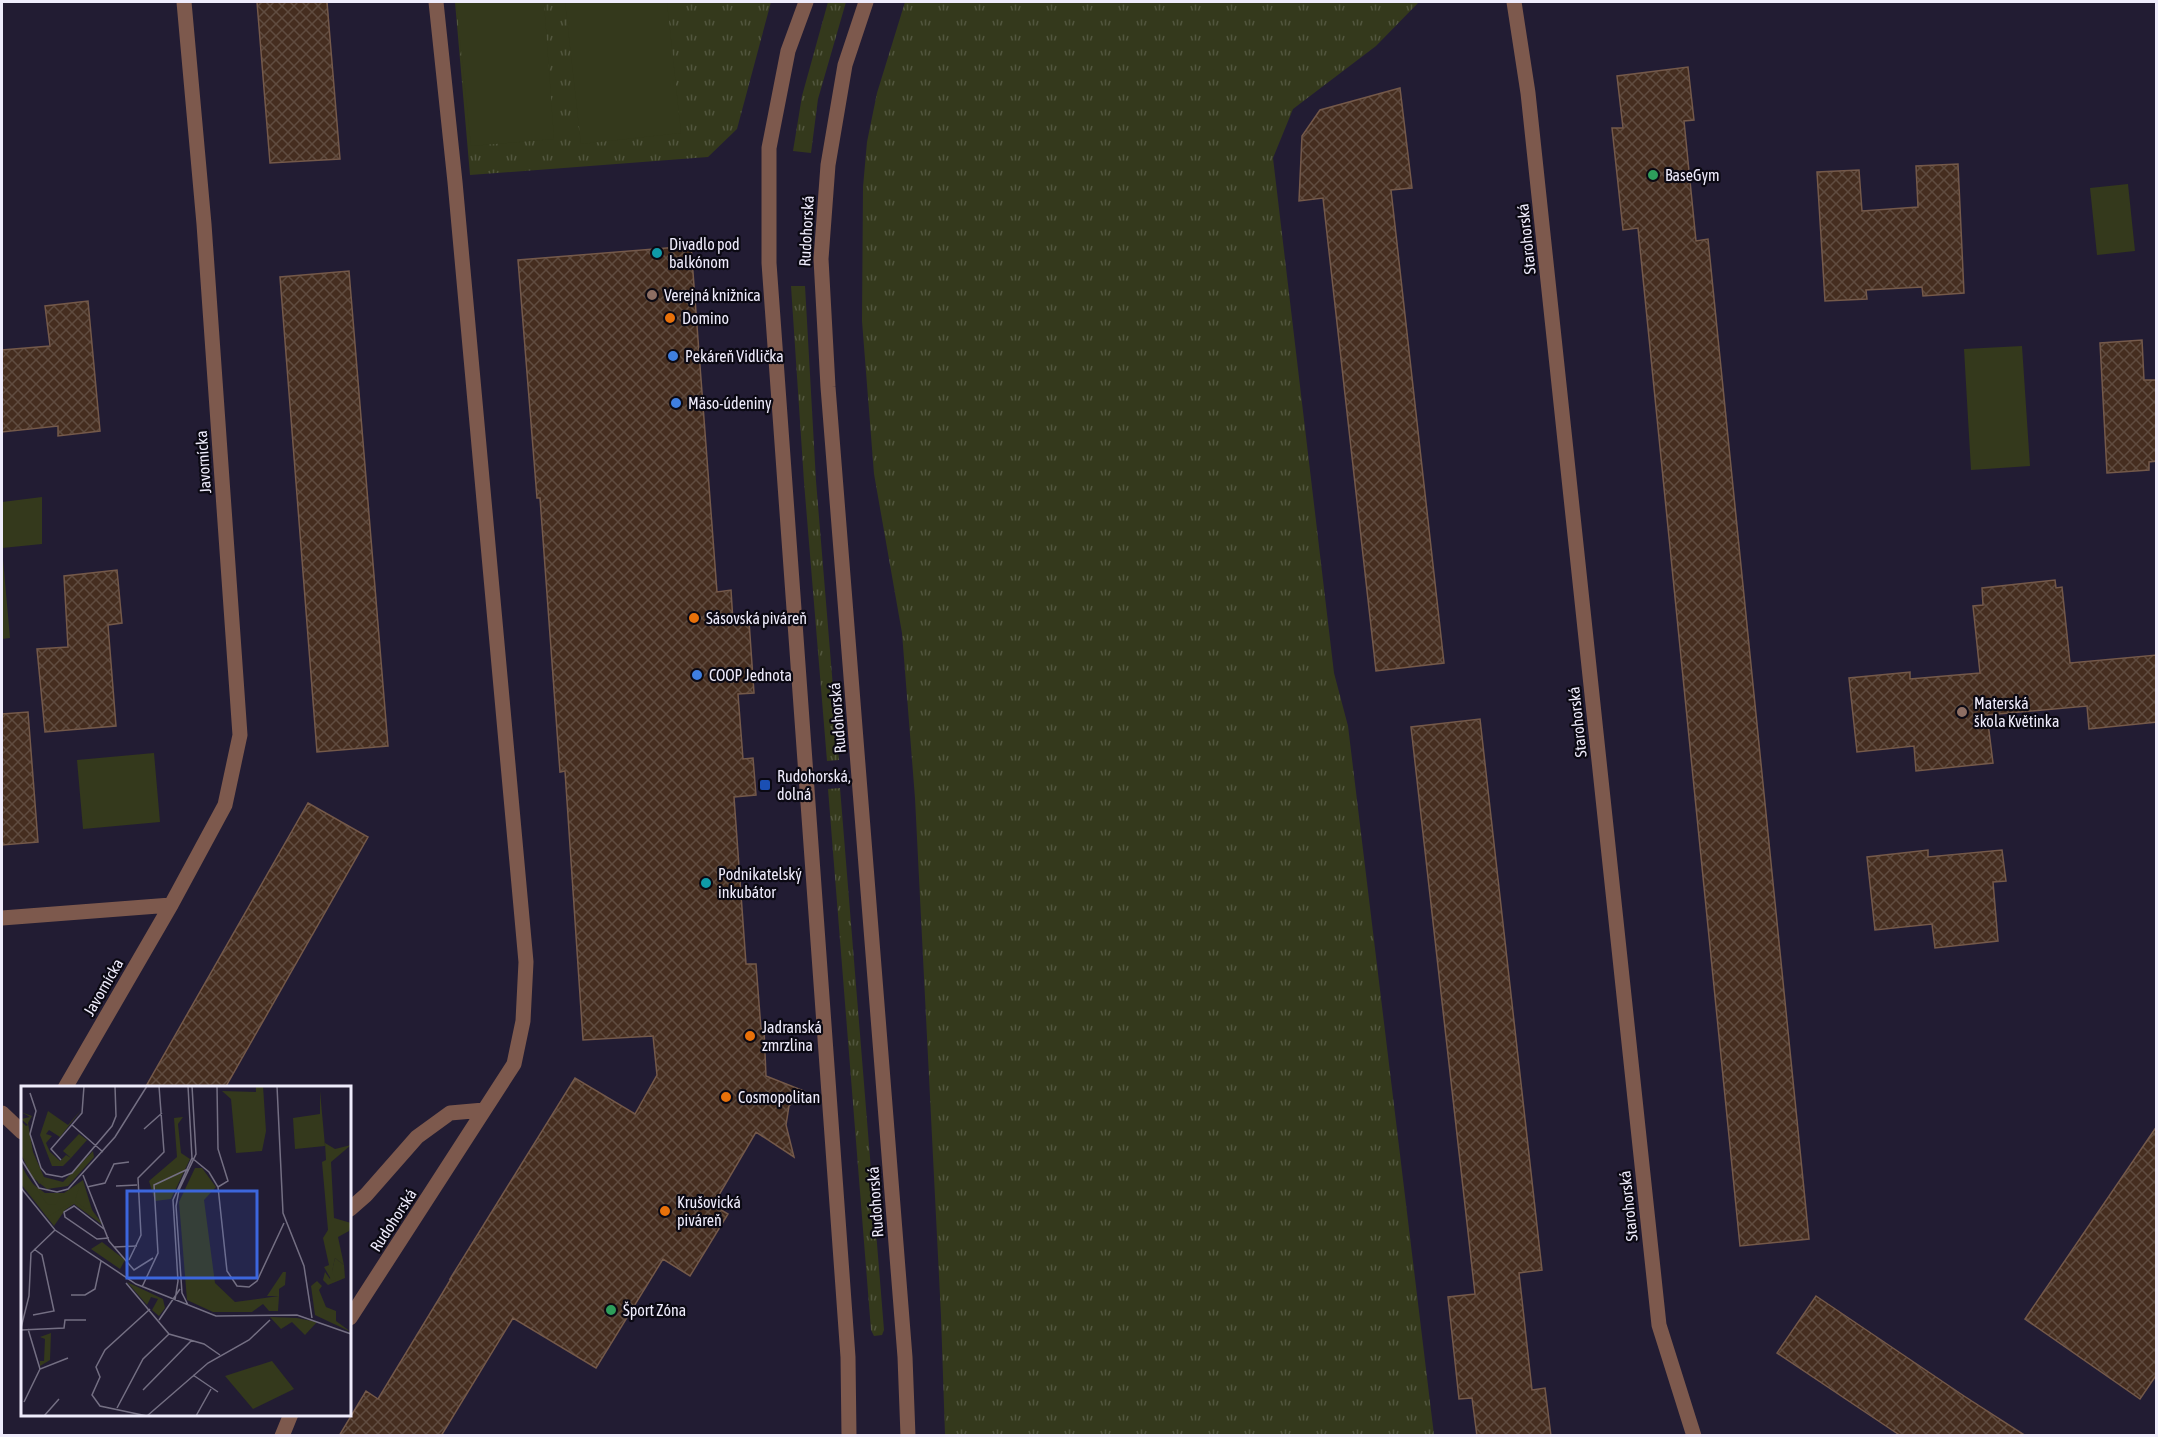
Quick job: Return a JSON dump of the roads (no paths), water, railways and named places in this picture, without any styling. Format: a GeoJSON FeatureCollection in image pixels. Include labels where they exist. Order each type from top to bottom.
{"type":"FeatureCollection","features":[{"type":"Feature","properties":{"kind":"street","name":"Javornícka"},"geometry":{"type":"LineString","coordinates":[[66,1086],[171,905],[225,805],[240,735],[205,235],[184,2]]}},
{"type":"Feature","properties":{"kind":"street","name":"Rudohorská"},"geometry":{"type":"LineString","coordinates":[[351,1316],[514,1064],[523,1021],[526,962],[455,182],[436,2]]}},
{"type":"Feature","properties":{"kind":"street"},"geometry":{"type":"LineString","coordinates":[[806,2],[788,51],[769,148],[769,262],[847,1345],[849,1436]]}},
{"type":"Feature","properties":{"kind":"street","name":"Rudohorská"},"geometry":{"type":"LineString","coordinates":[[866,2],[843,76],[828,165],[821,259],[828,387],[905,1357],[908,1436]]}},
{"type":"Feature","properties":{"kind":"street","name":"Starohorská"},"geometry":{"type":"LineString","coordinates":[[1514,2],[1528,93],[1659,1325],[1694,1436]]}},
{"type":"Feature","properties":{"kind":"street"},"geometry":{"type":"LineString","coordinates":[[2,918],[171,905]]}},
{"type":"Feature","properties":{"kind":"street","name":"Rudohorská"},"geometry":{"type":"LineString","coordinates":[[351,1208],[366,1196],[417,1137],[450,1113],[484,1110]]}},
{"type":"Feature","properties":{"kind":"street"},"geometry":{"type":"LineString","coordinates":[[2,1113],[21,1131]]}},
{"type":"Feature","properties":{"kind":"street"},"geometry":{"type":"LineString","coordinates":[[282,1436],[290,1416]]}},
{"type":"Feature","properties":{"kind":"place","name":"BaseGym"},"geometry":{"type":"Point","coordinates":[1653,175]}},
{"type":"Feature","properties":{"kind":"place","name":"Divadlo pod balkónom"},"geometry":{"type":"Point","coordinates":[657,253]}},
{"type":"Feature","properties":{"kind":"place","name":"Verejná knižnica"},"geometry":{"type":"Point","coordinates":[652,295]}},
{"type":"Feature","properties":{"kind":"place","name":"Domino"},"geometry":{"type":"Point","coordinates":[670,318]}},
{"type":"Feature","properties":{"kind":"place","name":"Pekáreň Vidlička"},"geometry":{"type":"Point","coordinates":[673,356]}},
{"type":"Feature","properties":{"kind":"place","name":"Mäso-údeniny"},"geometry":{"type":"Point","coordinates":[676,403]}},
{"type":"Feature","properties":{"kind":"place","name":"Sásovská piváreň"},"geometry":{"type":"Point","coordinates":[694,618]}},
{"type":"Feature","properties":{"kind":"place","name":"COOP Jednota"},"geometry":{"type":"Point","coordinates":[697,675]}},
{"type":"Feature","properties":{"kind":"place","name":"Materská škola Květinka"},"geometry":{"type":"Point","coordinates":[1962,712]}},
{"type":"Feature","properties":{"kind":"place","name":"Rudohorská, dolná"},"geometry":{"type":"Point","coordinates":[765,785]}},
{"type":"Feature","properties":{"kind":"place","name":"Podnikatelský inkubátor"},"geometry":{"type":"Point","coordinates":[706,883]}},
{"type":"Feature","properties":{"kind":"place","name":"Jadranská zmrzlina"},"geometry":{"type":"Point","coordinates":[750,1036]}},
{"type":"Feature","properties":{"kind":"place","name":"Cosmopolitan"},"geometry":{"type":"Point","coordinates":[726,1097]}},
{"type":"Feature","properties":{"kind":"place","name":"Krušovická piváreň"},"geometry":{"type":"Point","coordinates":[665,1211]}},
{"type":"Feature","properties":{"kind":"place","name":"Šport Zóna"},"geometry":{"type":"Point","coordinates":[611,1310]}}]}
